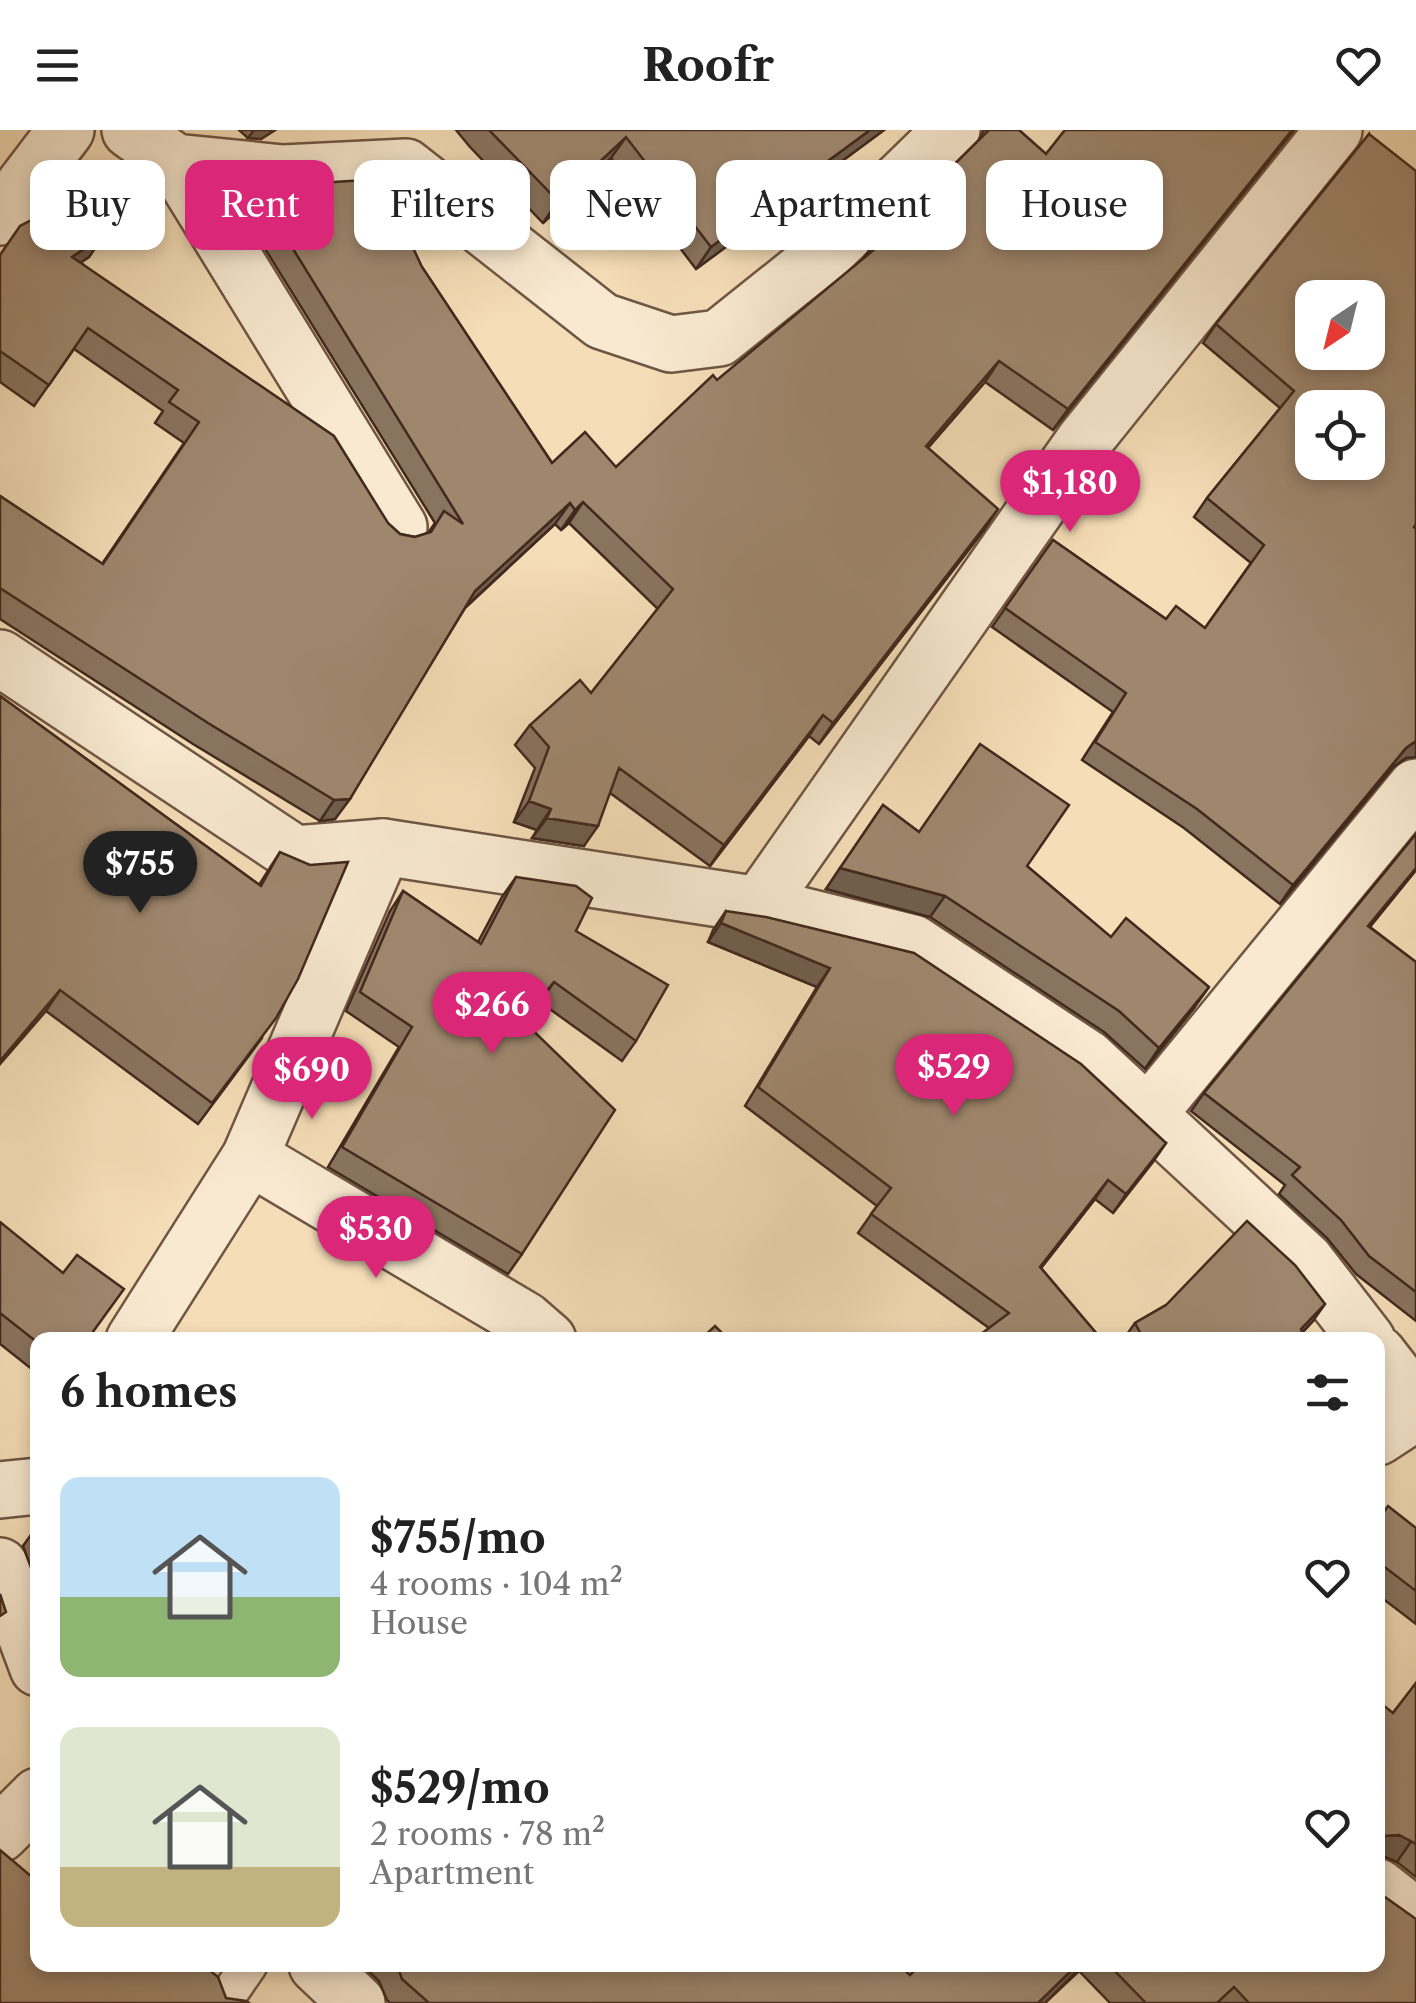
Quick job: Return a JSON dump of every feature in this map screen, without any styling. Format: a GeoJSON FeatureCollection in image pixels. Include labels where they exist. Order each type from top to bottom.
{"type":"FeatureCollection","features":[{"type":"Feature","properties":{"kind":"street"},"geometry":{"type":"LineString","coordinates":[[0,217],[66,130]]}},
{"type":"Feature","properties":{"kind":"street"},"geometry":{"type":"LineString","coordinates":[[130,130],[175,162],[399,527]]}},
{"type":"Feature","properties":{"kind":"street"},"geometry":{"type":"LineString","coordinates":[[175,162],[283,173],[406,167],[602,321],[671,344],[719,338],[829,250],[952,130]]}},
{"type":"Feature","properties":{"kind":"street"},"geometry":{"type":"LineString","coordinates":[[759,906],[1084,441],[1334,130]]}},
{"type":"Feature","properties":{"kind":"street"},"geometry":{"type":"LineString","coordinates":[[0,658],[295,854],[383,848],[759,906],[912,943],[1086,1058],[1306,1261],[1361,1332]]}},
{"type":"Feature","properties":{"kind":"street"},"geometry":{"type":"LineString","coordinates":[[1148,1114],[1416,786]]}},
{"type":"Feature","properties":{"kind":"street"},"geometry":{"type":"LineString","coordinates":[[139,1332],[250,1158],[383,848]]}},
{"type":"Feature","properties":{"kind":"street"},"geometry":{"type":"LineString","coordinates":[[250,1158],[538,1332]]}},
{"type":"Feature","properties":{"kind":"street"},"geometry":{"type":"LineString","coordinates":[[1385,1363],[1416,1404]]}},
{"type":"Feature","properties":{"kind":"street"},"geometry":{"type":"LineString","coordinates":[[1385,1432],[1416,1412]]}},
{"type":"Feature","properties":{"kind":"street"},"geometry":{"type":"LineString","coordinates":[[0,1490],[30,1487]]}},
{"type":"Feature","properties":{"kind":"street"},"geometry":{"type":"LineString","coordinates":[[0,1566],[30,1647]]}},
{"type":"Feature","properties":{"kind":"street"},"geometry":{"type":"LineString","coordinates":[[0,1834],[30,1804]]}},
{"type":"Feature","properties":{"kind":"street"},"geometry":{"type":"LineString","coordinates":[[1385,1893],[1416,1917]]}},
{"type":"Feature","properties":{"kind":"street"},"geometry":{"type":"LineString","coordinates":[[324,1972],[357,2003]]}},
{"type":"Feature","properties":{"kind":"lane"},"geometry":{"type":"LineString","coordinates":[[223,2003],[244,1972]]}},
{"type":"Feature","properties":{"kind":"building"},"geometry":{"type":"Polygon","coordinates":[[[489,130],[870,130],[829,160],[716,160],[716,243],[711,247],[696,228],[696,160],[644,160],[626,137],[602,160],[550,160],[550,193],[530,172],[530,160],[518,160],[489,130]]]}},
{"type":"Feature","properties":{"kind":"building"},"geometry":{"type":"Polygon","coordinates":[[[989,130],[1019,130],[1046,154],[1065,130],[1292,130],[1068,409],[999,361],[926,446],[998,509],[833,723],[823,715],[724,845],[619,768],[598,826],[547,818],[551,809],[529,801],[549,747],[530,725],[580,680],[591,693],[673,589],[583,502],[575,510],[570,503],[475,591],[350,799],[334,800],[0,588],[0,496],[103,564],[199,422],[169,402],[178,390],[88,328],[49,385],[0,351],[0,255],[20,226],[30,221],[30,250],[82,250],[72,257],[334,436],[388,523],[400,534],[415,537],[431,532],[444,511],[463,524],[294,250],[334,250],[334,182],[354,181],[354,250],[414,250],[552,463],[585,432],[616,467],[713,375],[717,380],[874,250],[966,250],[966,160],[959,160],[989,130]]]}},
{"type":"Feature","properties":{"kind":"building"},"geometry":{"type":"Polygon","coordinates":[[[1369,134],[1416,171],[1416,741],[1406,748],[1293,885],[1197,809],[1095,742],[1126,693],[1005,608],[1053,540],[1166,619],[1176,606],[1205,628],[1264,545],[1207,498],[1294,391],[1216,324],[1369,134]]]}},
{"type":"Feature","properties":{"kind":"building"},"geometry":{"type":"Polygon","coordinates":[[[0,696],[261,886],[280,852],[310,865],[348,862],[298,979],[276,1018],[212,1103],[60,990],[0,1061],[0,696]]]}},
{"type":"Feature","properties":{"kind":"building"},"geometry":{"type":"Polygon","coordinates":[[[980,744],[1069,805],[1027,866],[1111,937],[1126,918],[1209,987],[1159,1048],[1119,1011],[945,896],[840,868],[883,805],[919,832],[980,744]]]}},
{"type":"Feature","properties":{"kind":"building"},"geometry":{"type":"Polygon","coordinates":[[[1416,834],[1416,868],[1368,926],[1416,962],[1416,1292],[1369,1256],[1341,1220],[1292,1175],[1300,1167],[1204,1093],[1416,834]]]}},
{"type":"Feature","properties":{"kind":"building"},"geometry":{"type":"Polygon","coordinates":[[[516,877],[576,886],[592,898],[576,931],[668,985],[636,1041],[554,982],[522,1020],[615,1110],[522,1254],[342,1147],[412,1027],[360,992],[403,891],[481,944],[516,877]]]}},
{"type":"Feature","properties":{"kind":"building"},"geometry":{"type":"Polygon","coordinates":[[[726,911],[766,917],[914,953],[1081,1064],[1166,1143],[1126,1194],[1108,1180],[1040,1267],[1095,1332],[984,1332],[1009,1313],[871,1214],[891,1188],[758,1087],[830,968],[721,923],[726,911]]]}},
{"type":"Feature","properties":{"kind":"building"},"geometry":{"type":"Polygon","coordinates":[[[1247,1221],[1295,1265],[1325,1304],[1302,1332],[1140,1332],[1135,1323],[1166,1305],[1247,1221]]]}},
{"type":"Feature","properties":{"kind":"building"},"geometry":{"type":"Polygon","coordinates":[[[0,1222],[63,1273],[77,1255],[124,1289],[93,1332],[30,1332],[30,1337],[0,1313],[0,1222]]]}},
{"type":"Feature","properties":{"kind":"building"},"geometry":{"type":"Polygon","coordinates":[[[1388,1506],[1416,1528],[1416,1591],[1385,1567],[1388,1506]]]}},
{"type":"Feature","properties":{"kind":"building"},"geometry":{"type":"Polygon","coordinates":[[[0,1594],[6,1612],[0,1616],[0,1594]]]}},
{"type":"Feature","properties":{"kind":"building"},"geometry":{"type":"Polygon","coordinates":[[[1416,1683],[1416,1844],[1399,1835],[1385,1836],[1385,1707],[1393,1713],[1416,1683]]]}},
{"type":"Feature","properties":{"kind":"building"},"geometry":{"type":"Polygon","coordinates":[[[0,1850],[30,1875],[30,1972],[212,1972],[218,1977],[226,1998],[249,2003],[0,2003],[0,1850]]]}},
{"type":"Feature","properties":{"kind":"building"},"geometry":{"type":"Polygon","coordinates":[[[1385,1897],[1416,1919],[1416,2003],[1249,2003],[1234,1987],[1217,2003],[1146,2003],[1116,1972],[1385,1972],[1385,1897]]]}},
{"type":"Feature","properties":{"kind":"building"},"geometry":{"type":"Polygon","coordinates":[[[400,1972],[1070,1972],[1038,2003],[429,2003],[402,1979],[400,1972]]]}}]}
